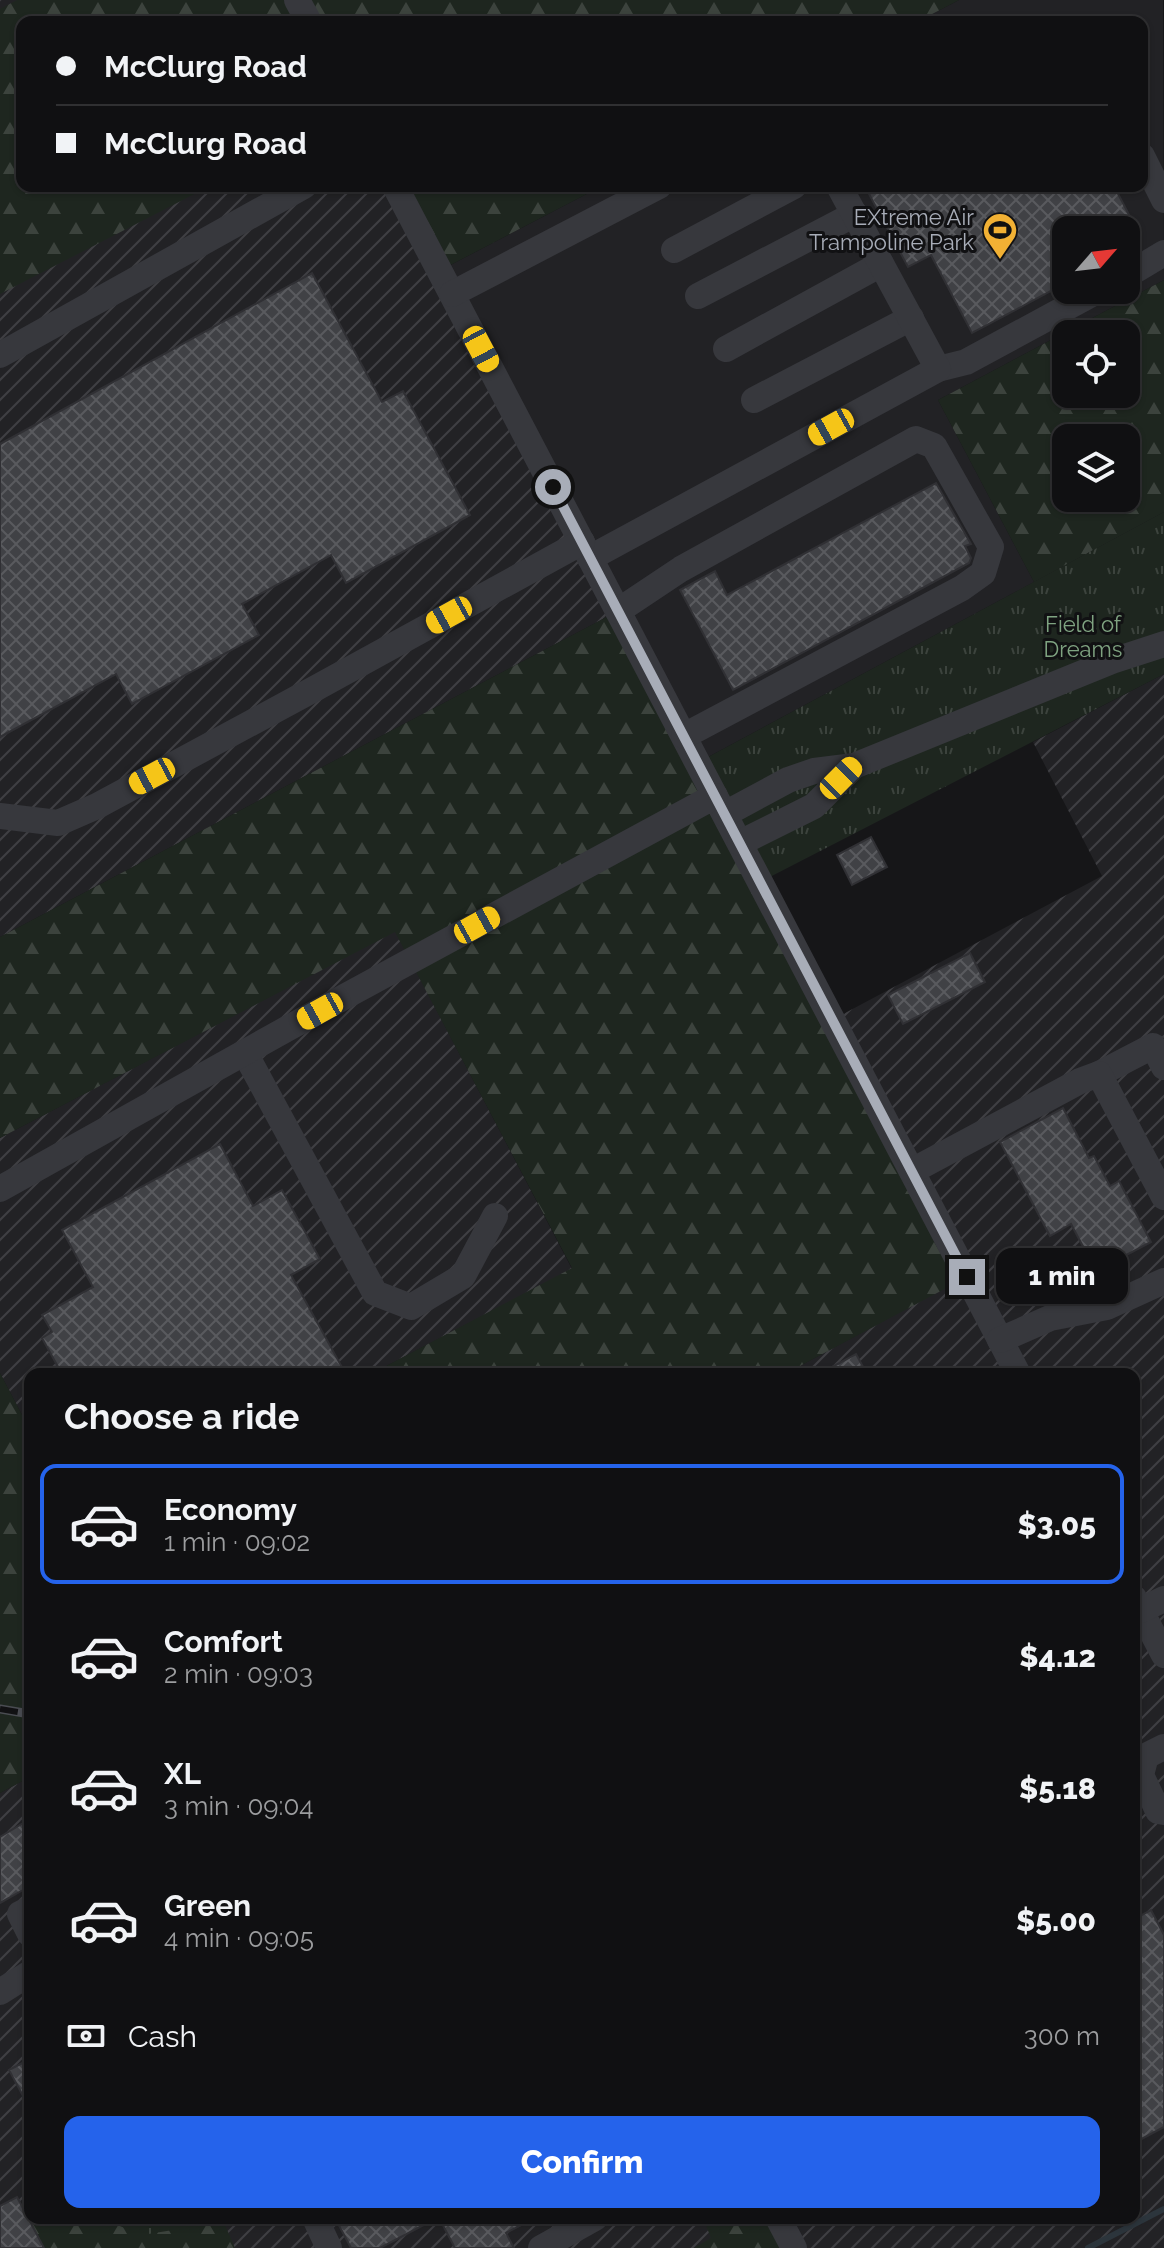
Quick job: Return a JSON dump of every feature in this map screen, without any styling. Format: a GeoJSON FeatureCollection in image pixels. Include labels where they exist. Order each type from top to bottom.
{"type":"FeatureCollection","features":[{"type":"Feature","properties":{"kind":"street"},"geometry":{"type":"LineString","coordinates":[[1148,168],[1164,200]]}},
{"type":"Feature","properties":{"kind":"street"},"geometry":{"type":"LineString","coordinates":[[0,355],[293,192]]}},
{"type":"Feature","properties":{"kind":"street"},"geometry":{"type":"LineString","coordinates":[[398,192],[1015,1368]]}},
{"type":"Feature","properties":{"kind":"street"},"geometry":{"type":"LineString","coordinates":[[452,294],[648,192]]}},
{"type":"Feature","properties":{"kind":"street"},"geometry":{"type":"LineString","coordinates":[[674,250],[783,192]]}},
{"type":"Feature","properties":{"kind":"street"},"geometry":{"type":"LineString","coordinates":[[842,192],[938,369]]}},
{"type":"Feature","properties":{"kind":"street"},"geometry":{"type":"LineString","coordinates":[[698,296],[855,214]]}},
{"type":"Feature","properties":{"kind":"street"},"geometry":{"type":"LineString","coordinates":[[1140,268],[1164,253]]}},
{"type":"Feature","properties":{"kind":"street"},"geometry":{"type":"LineString","coordinates":[[726,349],[881,264]]}},
{"type":"Feature","properties":{"kind":"street"},"geometry":{"type":"LineString","coordinates":[[0,816],[58,823],[97,806],[316,688],[938,369],[966,362],[1073,304]]}},
{"type":"Feature","properties":{"kind":"street"},"geometry":{"type":"LineString","coordinates":[[754,400],[911,318]]}},
{"type":"Feature","properties":{"kind":"street"},"geometry":{"type":"LineString","coordinates":[[618,611],[681,569],[916,439],[934,446],[991,547],[983,573],[962,588],[684,736]]}},
{"type":"Feature","properties":{"kind":"street"},"geometry":{"type":"LineString","coordinates":[[0,1189],[245,1053],[720,805],[814,771],[854,766],[1112,661],[1164,644]]}},
{"type":"Feature","properties":{"kind":"street"},"geometry":{"type":"LineString","coordinates":[[740,843],[814,806],[854,766]]}},
{"type":"Feature","properties":{"kind":"street"},"geometry":{"type":"LineString","coordinates":[[912,1171],[1080,1081],[1160,1052]]}},
{"type":"Feature","properties":{"kind":"street"},"geometry":{"type":"LineString","coordinates":[[245,1053],[375,1293],[411,1307],[463,1276],[495,1216]]}},
{"type":"Feature","properties":{"kind":"street"},"geometry":{"type":"LineString","coordinates":[[1099,1074],[1164,1197]]}},
{"type":"Feature","properties":{"kind":"street"},"geometry":{"type":"LineString","coordinates":[[1000,1340],[1050,1318],[1107,1307],[1164,1281]]}},
{"type":"Feature","properties":{"kind":"street"},"geometry":{"type":"LineString","coordinates":[[1146,1602],[1164,1655]]}},
{"type":"Feature","properties":{"kind":"street"},"geometry":{"type":"LineString","coordinates":[[1164,1747],[1146,1756],[1141,1775],[1158,1811],[1164,1812]]}},
{"type":"Feature","properties":{"kind":"street"},"geometry":{"type":"LineString","coordinates":[[0,1992],[24,1977]]}},
{"type":"Feature","properties":{"kind":"street"},"geometry":{"type":"LineString","coordinates":[[318,2224],[329,2248]]}},
{"type":"Feature","properties":{"kind":"street"},"geometry":{"type":"LineString","coordinates":[[541,2248],[584,2224]]}},
{"type":"Feature","properties":{"kind":"street"},"geometry":{"type":"LineString","coordinates":[[781,2224],[794,2248]]}},
{"type":"Feature","properties":{"kind":"shaded area"},"geometry":{"type":"Polygon","coordinates":[[[0,0],[297,0],[97,16],[16,16],[16,192],[398,192],[618,611],[0,937],[0,0]]]}},
{"type":"Feature","properties":{"kind":"shaded area"},"geometry":{"type":"Polygon","coordinates":[[[959,0],[1163,0],[1164,280],[1140,293],[1140,216],[1052,216],[1052,304],[1119,304],[1089,320],[1052,320],[1052,339],[938,400],[1034,582],[697,763],[439,271],[590,192],[1148,192],[1148,16],[928,16],[959,0]]]}},
{"type":"Feature","properties":{"kind":"shaded area"},"geometry":{"type":"Polygon","coordinates":[[[1164,674],[1164,2248],[0,2248],[0,1793],[24,1780],[24,2224],[1140,2224],[1140,1368],[796,1368],[967,1276],[832,1020],[1102,876],[1033,742],[1164,674]]]}},
{"type":"Feature","properties":{"kind":"shaded area"},"geometry":{"type":"Polygon","coordinates":[[[395,931],[572,1269],[382,1368],[24,1368],[24,1419],[0,1373],[0,1138],[395,931]]]}},
{"type":"Feature","properties":{"kind":"green space"},"geometry":{"type":"Polygon","coordinates":[[[17,0],[959,0],[928,16],[16,16],[16,192],[198,192],[0,294],[0,9],[17,0]]]}},
{"type":"Feature","properties":{"kind":"green space"},"geometry":{"type":"Polygon","coordinates":[[[398,192],[590,192],[439,271],[398,192]]]}},
{"type":"Feature","properties":{"kind":"green space"},"geometry":{"type":"Polygon","coordinates":[[[1164,280],[1164,512],[1034,582],[938,400],[1052,339],[1052,408],[1140,408],[1140,320],[1089,320],[1119,304],[1140,304],[1140,293],[1164,280]]]}},
{"type":"Feature","properties":{"kind":"green space","name":"Field of Dreams"},"geometry":{"type":"Polygon","coordinates":[[[1164,512],[1164,674],[760,882],[697,763],[1164,512]]]}},
{"type":"Feature","properties":{"kind":"green space"},"geometry":{"type":"Polygon","coordinates":[[[618,611],[967,1277],[796,1368],[382,1368],[572,1268],[395,932],[0,1138],[0,937],[618,611]]]}},
{"type":"Feature","properties":{"kind":"green space"},"geometry":{"type":"Polygon","coordinates":[[[0,1373],[24,1419],[24,1780],[0,1793],[0,1373]]]}},
{"type":"Feature","properties":{"kind":"green space"},"geometry":{"type":"Polygon","coordinates":[[[31,2224],[225,2224],[235,2248],[42,2248],[31,2224]]]}},
{"type":"Feature","properties":{"kind":"green space"},"geometry":{"type":"Polygon","coordinates":[[[115,2224],[211,2224],[142,2235],[115,2224]]]}},
{"type":"Feature","properties":{"kind":"green space"},"geometry":{"type":"Polygon","coordinates":[[[705,2224],[781,2224],[794,2248],[694,2248],[711,2238],[705,2224]]]}},
{"type":"Feature","properties":{"kind":"building","name":"EXtreme Air Trampoline Park"},"geometry":{"type":"Polygon","coordinates":[[[873,192],[1117,192],[1130,216],[1052,216],[1052,290],[972,333],[931,255],[908,267],[869,194],[873,192]]]}},
{"type":"Feature","properties":{"kind":"building"},"geometry":{"type":"Polygon","coordinates":[[[312,273],[382,402],[403,391],[470,515],[346,583],[331,555],[242,604],[259,635],[132,704],[116,674],[0,737],[0,444],[312,273]]]}},
{"type":"Feature","properties":{"kind":"building"},"geometry":{"type":"Polygon","coordinates":[[[936,483],[971,544],[965,546],[971,558],[969,563],[733,690],[680,590],[715,571],[727,595],[936,483]]]}},
{"type":"Feature","properties":{"kind":"building"},"geometry":{"type":"Polygon","coordinates":[[[871,837],[887,867],[852,885],[837,855],[871,837]]]}},
{"type":"Feature","properties":{"kind":"building"},"geometry":{"type":"Polygon","coordinates":[[[970,953],[985,982],[903,1024],[888,995],[970,953]]]}},
{"type":"Feature","properties":{"kind":"building"},"geometry":{"type":"Polygon","coordinates":[[[1063,1108],[1089,1158],[1094,1156],[1110,1186],[1119,1181],[1151,1242],[1096,1271],[1071,1224],[1050,1236],[1000,1142],[1063,1108]]]}},
{"type":"Feature","properties":{"kind":"building"},"geometry":{"type":"Polygon","coordinates":[[[220,1144],[253,1206],[282,1190],[320,1259],[291,1275],[342,1368],[59,1368],[42,1338],[52,1332],[42,1315],[93,1287],[62,1230],[220,1144]]]}},
{"type":"Feature","properties":{"kind":"building"},"geometry":{"type":"Polygon","coordinates":[[[856,1354],[864,1368],[830,1368],[856,1354]]]}},
{"type":"Feature","properties":{"kind":"building"},"geometry":{"type":"Polygon","coordinates":[[[24,1823],[24,1889],[0,1903],[0,1837],[24,1823]]]}},
{"type":"Feature","properties":{"kind":"building"},"geometry":{"type":"Polygon","coordinates":[[[1151,1910],[1164,1935],[1164,2127],[1140,2140],[1140,1916],[1151,1910]]]}},
{"type":"Feature","properties":{"kind":"building"},"geometry":{"type":"Polygon","coordinates":[[[24,2062],[24,2098],[9,2070],[24,2062]]]}},
{"type":"Feature","properties":{"kind":"building"},"geometry":{"type":"Polygon","coordinates":[[[17,2197],[24,2210],[24,2224],[31,2224],[44,2248],[0,2248],[0,2206],[17,2197]]]}},
{"type":"Feature","properties":{"kind":"building"},"geometry":{"type":"Polygon","coordinates":[[[338,2224],[426,2224],[380,2248],[351,2248],[338,2224]]]}},
{"type":"Feature","properties":{"kind":"building"},"geometry":{"type":"Polygon","coordinates":[[[442,2224],[523,2224],[506,2233],[514,2248],[455,2248],[442,2224]]]}},
{"type":"Feature","properties":{"kind":"waterway"},"geometry":{"type":"LineString","coordinates":[[1140,2221],[1164,2209]]}},
{"type":"Feature","properties":{"kind":"waterway"},"geometry":{"type":"LineString","coordinates":[[1088,2248],[1135,2224]]}},
{"type":"Feature","properties":{"kind":"railway"},"geometry":{"type":"LineString","coordinates":[[0,1709],[24,1713]]}},
{"type":"Feature","properties":{"kind":"place","name":"EXtreme Air Trampoline Park"},"geometry":{"type":"Point","coordinates":[1000,261]}},
{"type":"Feature","properties":{"kind":"route"},"geometry":{"type":"LineString","coordinates":[[553,487],[967,1277]]}}]}
